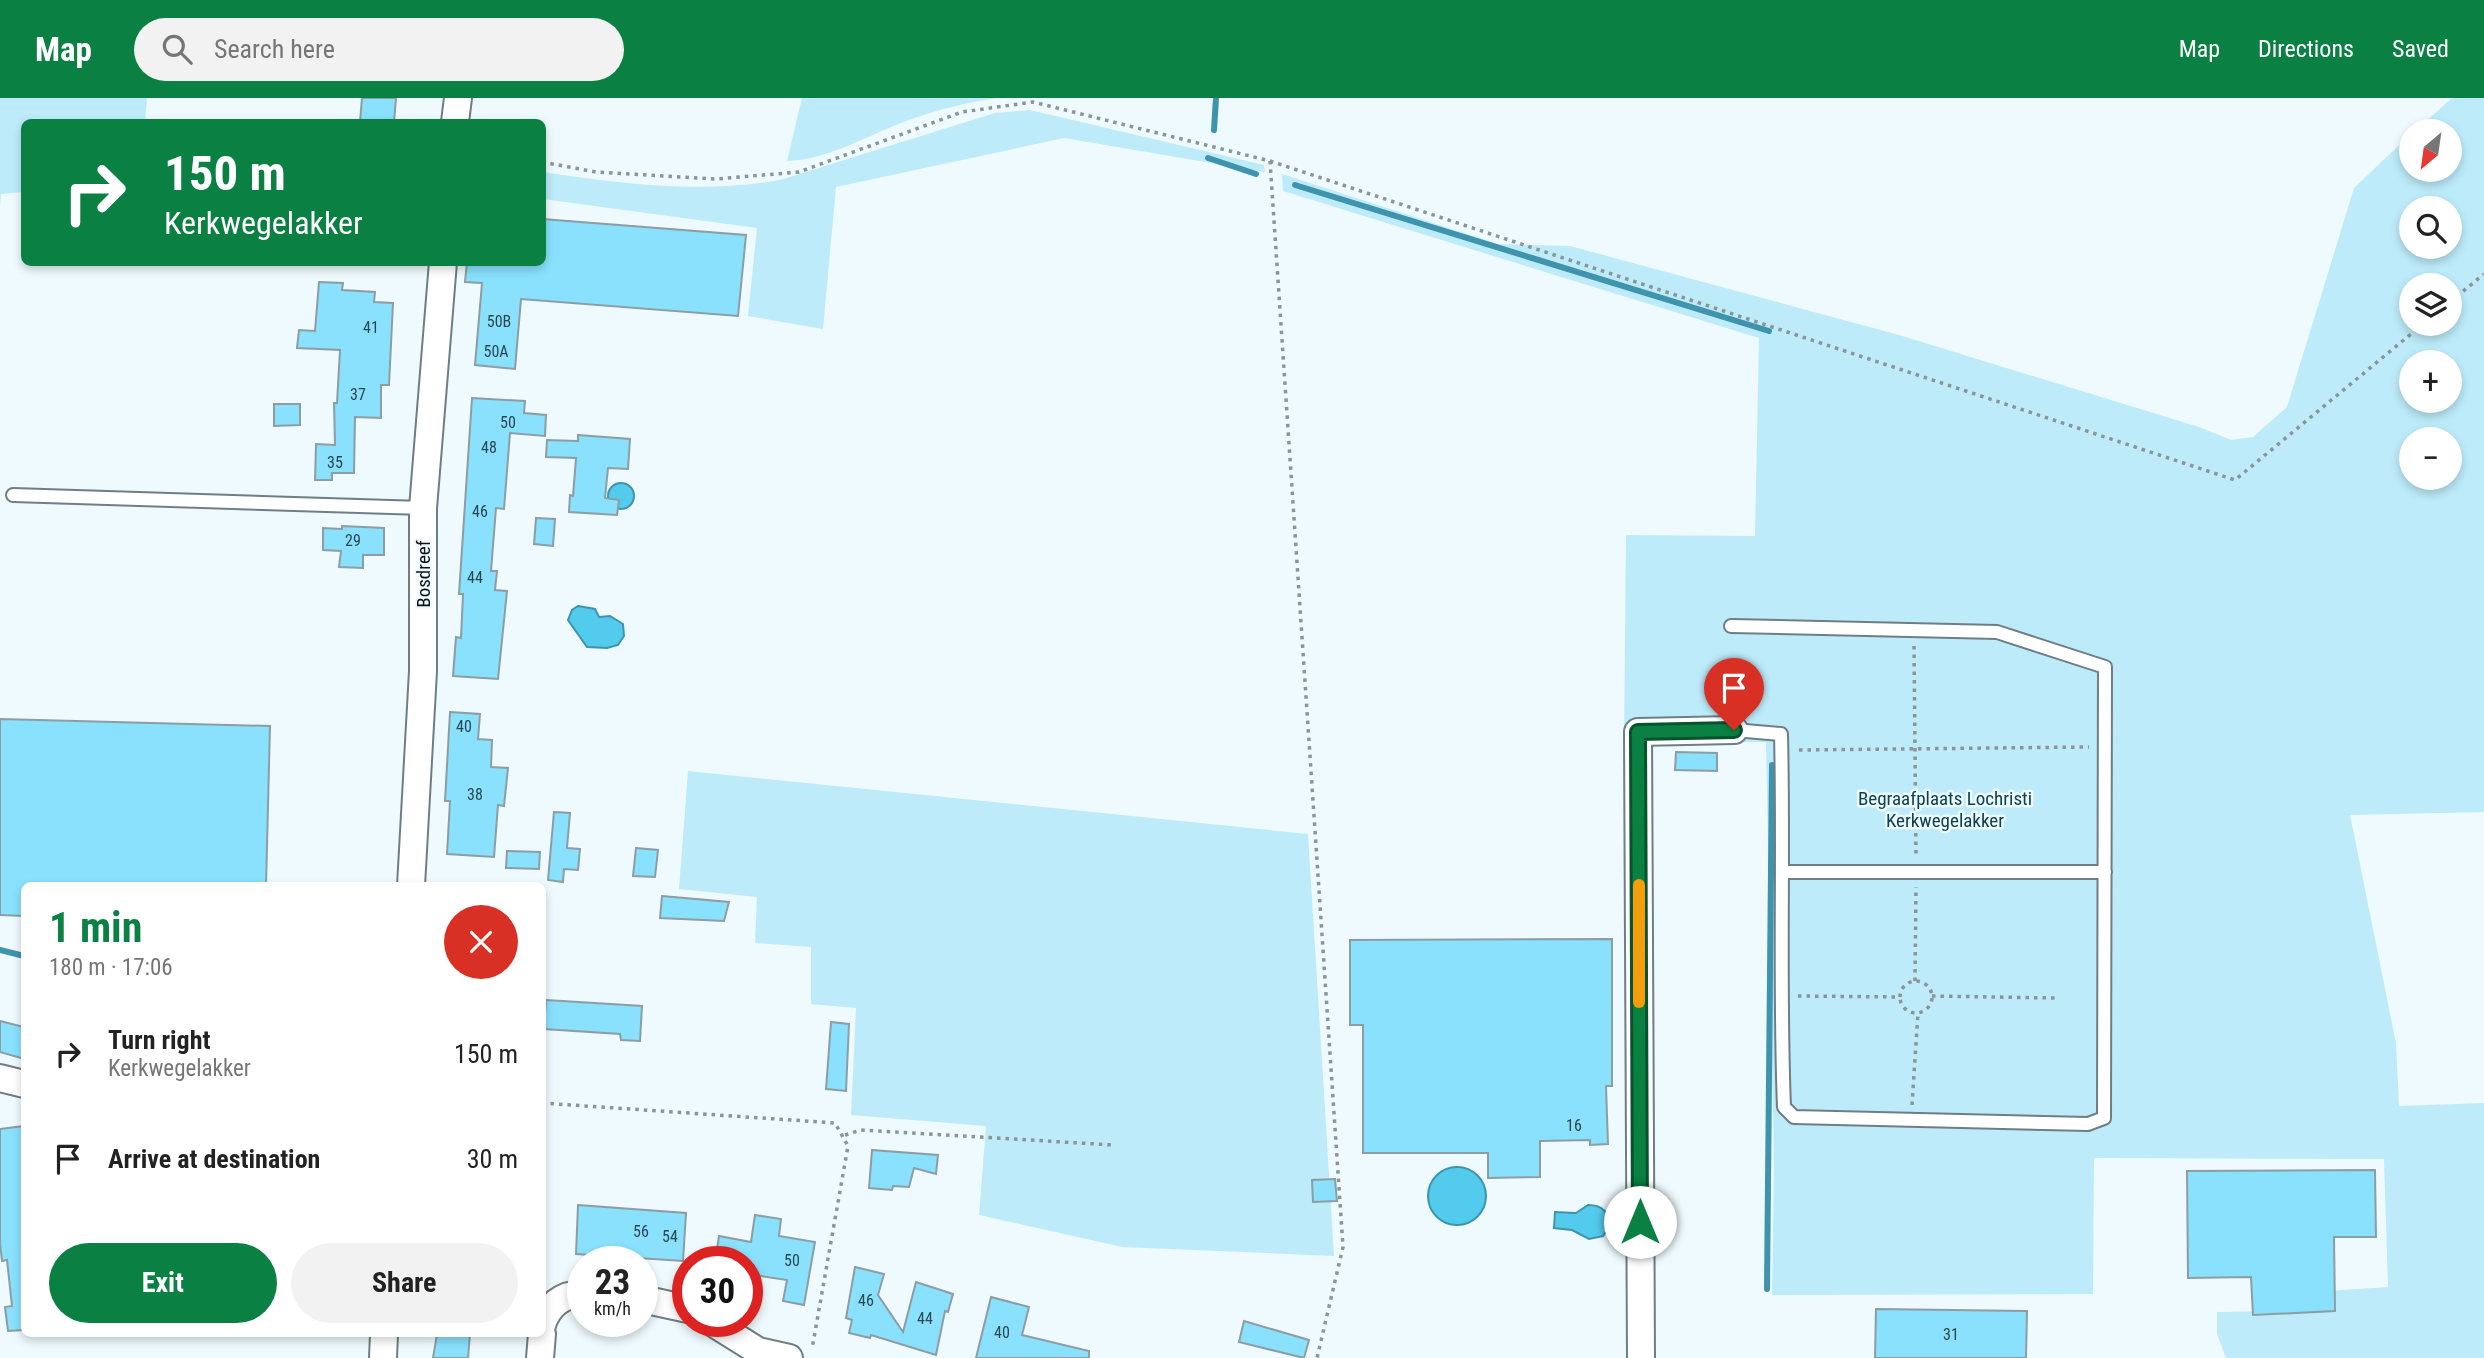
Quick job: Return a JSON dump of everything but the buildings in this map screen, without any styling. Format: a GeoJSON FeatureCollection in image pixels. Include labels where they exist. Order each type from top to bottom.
{"type":"FeatureCollection","features":[{"type":"Feature","properties":{"kind":"street"},"geometry":{"type":"LineString","coordinates":[[455,119],[458,98]]}},
{"type":"Feature","properties":{"kind":"street","name":"Bosdreef"},"geometry":{"type":"LineString","coordinates":[[411,882],[424,671],[423,508],[443,266]]}},
{"type":"Feature","properties":{"kind":"street"},"geometry":{"type":"LineString","coordinates":[[1641,1358],[1638,732],[1734,730]]}},
{"type":"Feature","properties":{"kind":"street"},"geometry":{"type":"LineString","coordinates":[[0,1078],[21,1083]]}},
{"type":"Feature","properties":{"kind":"street"},"geometry":{"type":"LineString","coordinates":[[546,1317],[561,1297],[567,1296]]}},
{"type":"Feature","properties":{"kind":"street"},"geometry":{"type":"LineString","coordinates":[[383,1358],[384,1337]]}},
{"type":"Feature","properties":{"kind":"street"},"geometry":{"type":"LineString","coordinates":[[541,1358],[542,1337]]}},
{"type":"Feature","properties":{"kind":"street"},"geometry":{"type":"LineString","coordinates":[[736,1337],[758,1351],[789,1358]]}},
{"type":"Feature","properties":{"kind":"lane"},"geometry":{"type":"LineString","coordinates":[[13,495],[423,508]]}},
{"type":"Feature","properties":{"kind":"lane"},"geometry":{"type":"LineString","coordinates":[[1731,626],[1997,632],[2105,667],[2104,1118],[2088,1124],[1794,1117],[1784,1107],[1779,996],[1783,872],[1782,734],[1734,730]]}},
{"type":"Feature","properties":{"kind":"lane"},"geometry":{"type":"LineString","coordinates":[[1783,872],[2105,872]]}},
{"type":"Feature","properties":{"kind":"path"},"geometry":{"type":"LineString","coordinates":[[546,163],[596,172],[716,179],[799,172],[962,112],[1033,102],[1270,161],[2235,480],[2409,336]]}},
{"type":"Feature","properties":{"kind":"path"},"geometry":{"type":"LineString","coordinates":[[1270,161],[1343,1247],[1317,1358]]}},
{"type":"Feature","properties":{"kind":"path"},"geometry":{"type":"LineString","coordinates":[[2462,292],[2484,274]]}},
{"type":"Feature","properties":{"kind":"path"},"geometry":{"type":"LineString","coordinates":[[1913,630],[1915,981]]}},
{"type":"Feature","properties":{"kind":"path"},"geometry":{"type":"LineString","coordinates":[[1782,751],[2105,747]]}},
{"type":"Feature","properties":{"kind":"path"},"geometry":{"type":"LineString","coordinates":[[1900,997],[1906,985],[1915,981],[1924,984],[1932,996]]}},
{"type":"Feature","properties":{"kind":"path"},"geometry":{"type":"LineString","coordinates":[[1779,996],[1900,997]]}},
{"type":"Feature","properties":{"kind":"path"},"geometry":{"type":"LineString","coordinates":[[1900,997],[1908,1011],[1918,1013],[1927,1010],[1932,996]]}},
{"type":"Feature","properties":{"kind":"path"},"geometry":{"type":"LineString","coordinates":[[1932,996],[2055,998]]}},
{"type":"Feature","properties":{"kind":"path"},"geometry":{"type":"LineString","coordinates":[[1911,1120],[1918,1013]]}},
{"type":"Feature","properties":{"kind":"path"},"geometry":{"type":"LineString","coordinates":[[546,1103],[835,1123],[845,1135],[848,1146],[810,1358]]}},
{"type":"Feature","properties":{"kind":"path"},"geometry":{"type":"LineString","coordinates":[[845,1135],[861,1130],[1114,1145]]}},
{"type":"Feature","properties":{"kind":"green space"},"geometry":{"type":"Polygon","coordinates":[[[0,98],[147,98],[145,119],[21,119],[21,192],[1,194],[0,206],[0,98]]]}},
{"type":"Feature","properties":{"kind":"green space"},"geometry":{"type":"Polygon","coordinates":[[[802,98],[997,98],[933,112],[829,153],[787,161],[802,98]]]}},
{"type":"Feature","properties":{"kind":"green space","name":"Begraafplaats Lochristi Kerkwegelakker"},"geometry":{"type":"Polygon","coordinates":[[[2452,98],[2484,98],[2484,812],[2350,815],[2396,1043],[2399,1106],[2484,1103],[2484,1358],[2226,1358],[2217,1334],[2217,1312],[2328,1310],[2327,1291],[2388,1287],[2384,1159],[2094,1158],[2093,1294],[1772,1295],[1774,1165],[1766,742],[1624,743],[1626,535],[1755,536],[1759,338],[1283,191],[1282,174],[1498,244],[1570,246],[1899,335],[2199,427],[2231,440],[2253,437],[2287,407],[2354,188],[2399,145],[2399,182],[2462,182],[2462,119],[2428,119],[2452,98]]]}},
{"type":"Feature","properties":{"kind":"green space"},"geometry":{"type":"Polygon","coordinates":[[[1030,110],[1264,165],[1265,172],[1064,138],[836,187],[823,329],[748,316],[757,228],[546,199],[546,172],[661,186],[750,184],[780,180],[995,113],[1030,110]]]}},
{"type":"Feature","properties":{"kind":"green space"},"geometry":{"type":"Polygon","coordinates":[[[688,771],[1308,834],[1334,1256],[1122,1247],[979,1215],[986,1126],[851,1115],[856,1008],[811,1004],[811,947],[755,943],[757,897],[679,889],[688,771]]]}},
{"type":"Feature","properties":{"kind":"water"},"geometry":{"type":"Polygon","coordinates":[[[621,483],[630,487],[634,496],[630,505],[621,509],[612,505],[608,496],[612,487],[621,483]]]}},
{"type":"Feature","properties":{"kind":"water"},"geometry":{"type":"Polygon","coordinates":[[[578,606],[595,609],[599,617],[610,616],[623,624],[624,636],[618,645],[607,648],[587,647],[568,620],[572,610],[578,606]]]}},
{"type":"Feature","properties":{"kind":"water"},"geometry":{"type":"Polygon","coordinates":[[[1457,1167],[1473,1172],[1481,1180],[1486,1196],[1481,1212],[1473,1220],[1457,1225],[1441,1220],[1433,1212],[1428,1196],[1433,1180],[1441,1172],[1457,1167]]]}},
{"type":"Feature","properties":{"kind":"water"},"geometry":{"type":"Polygon","coordinates":[[[1588,1205],[1598,1206],[1607,1214],[1609,1227],[1603,1236],[1589,1239],[1572,1230],[1554,1228],[1555,1212],[1576,1213],[1588,1205]]]}},
{"type":"Feature","properties":{"kind":"waterway"},"geometry":{"type":"LineString","coordinates":[[1214,130],[1216,98]]}},
{"type":"Feature","properties":{"kind":"waterway"},"geometry":{"type":"LineString","coordinates":[[1208,158],[1256,174]]}},
{"type":"Feature","properties":{"kind":"waterway"},"geometry":{"type":"LineString","coordinates":[[1295,185],[1769,331]]}},
{"type":"Feature","properties":{"kind":"waterway"},"geometry":{"type":"LineString","coordinates":[[1767,1289],[1772,765]]}},
{"type":"Feature","properties":{"kind":"waterway"},"geometry":{"type":"LineString","coordinates":[[0,950],[21,955]]}},
{"type":"Feature","properties":{"kind":"slow traffic"},"geometry":{"type":"LineString","coordinates":[[1639,885],[1639,1002]]}},
{"type":"Feature","properties":{"kind":"route"},"geometry":{"type":"LineString","coordinates":[[1640,1222],[1638,732],[1734,730]]}}]}
